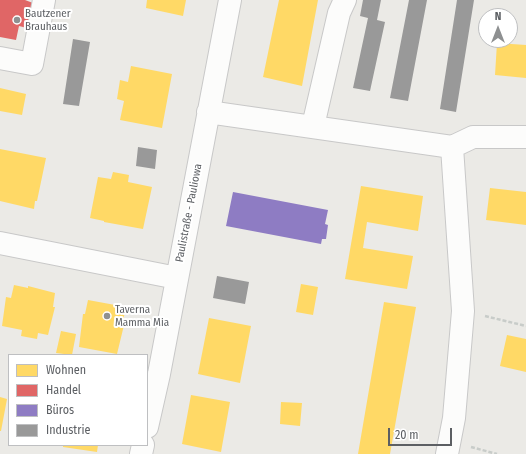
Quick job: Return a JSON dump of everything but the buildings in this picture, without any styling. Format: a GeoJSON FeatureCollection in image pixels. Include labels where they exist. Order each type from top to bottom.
{"type":"FeatureCollection","features":[{"type":"Feature","properties":{"kind":"street"},"geometry":{"type":"LineString","coordinates":[[0,58],[32,64],[44,0]]}},
{"type":"Feature","properties":{"kind":"street","name":"Paulistraße - Pauliowa"},"geometry":{"type":"LineString","coordinates":[[148,423],[159,374],[176,278],[230,0]]}},
{"type":"Feature","properties":{"kind":"street"},"geometry":{"type":"LineString","coordinates":[[313,126],[339,13],[345,0]]}},
{"type":"Feature","properties":{"kind":"street"},"geometry":{"type":"LineString","coordinates":[[208,112],[313,126],[452,148],[473,137],[526,137]]}},
{"type":"Feature","properties":{"kind":"street"},"geometry":{"type":"LineString","coordinates":[[448,447],[454,418],[463,311],[452,148]]}},
{"type":"Feature","properties":{"kind":"street"},"geometry":{"type":"LineString","coordinates":[[0,242],[176,278]]}},
{"type":"Feature","properties":{"kind":"path"},"geometry":{"type":"LineString","coordinates":[[463,311],[526,326]]}},
{"type":"Feature","properties":{"kind":"path"},"geometry":{"type":"LineString","coordinates":[[448,447],[497,454]]}},
{"type":"Feature","properties":{"kind":"place","name":"Bautzener Brauhaus"},"geometry":{"type":"Point","coordinates":[17,20]}},
{"type":"Feature","properties":{"kind":"place","name":"Taverna Mamma Mia"},"geometry":{"type":"Point","coordinates":[107,316]}}]}
